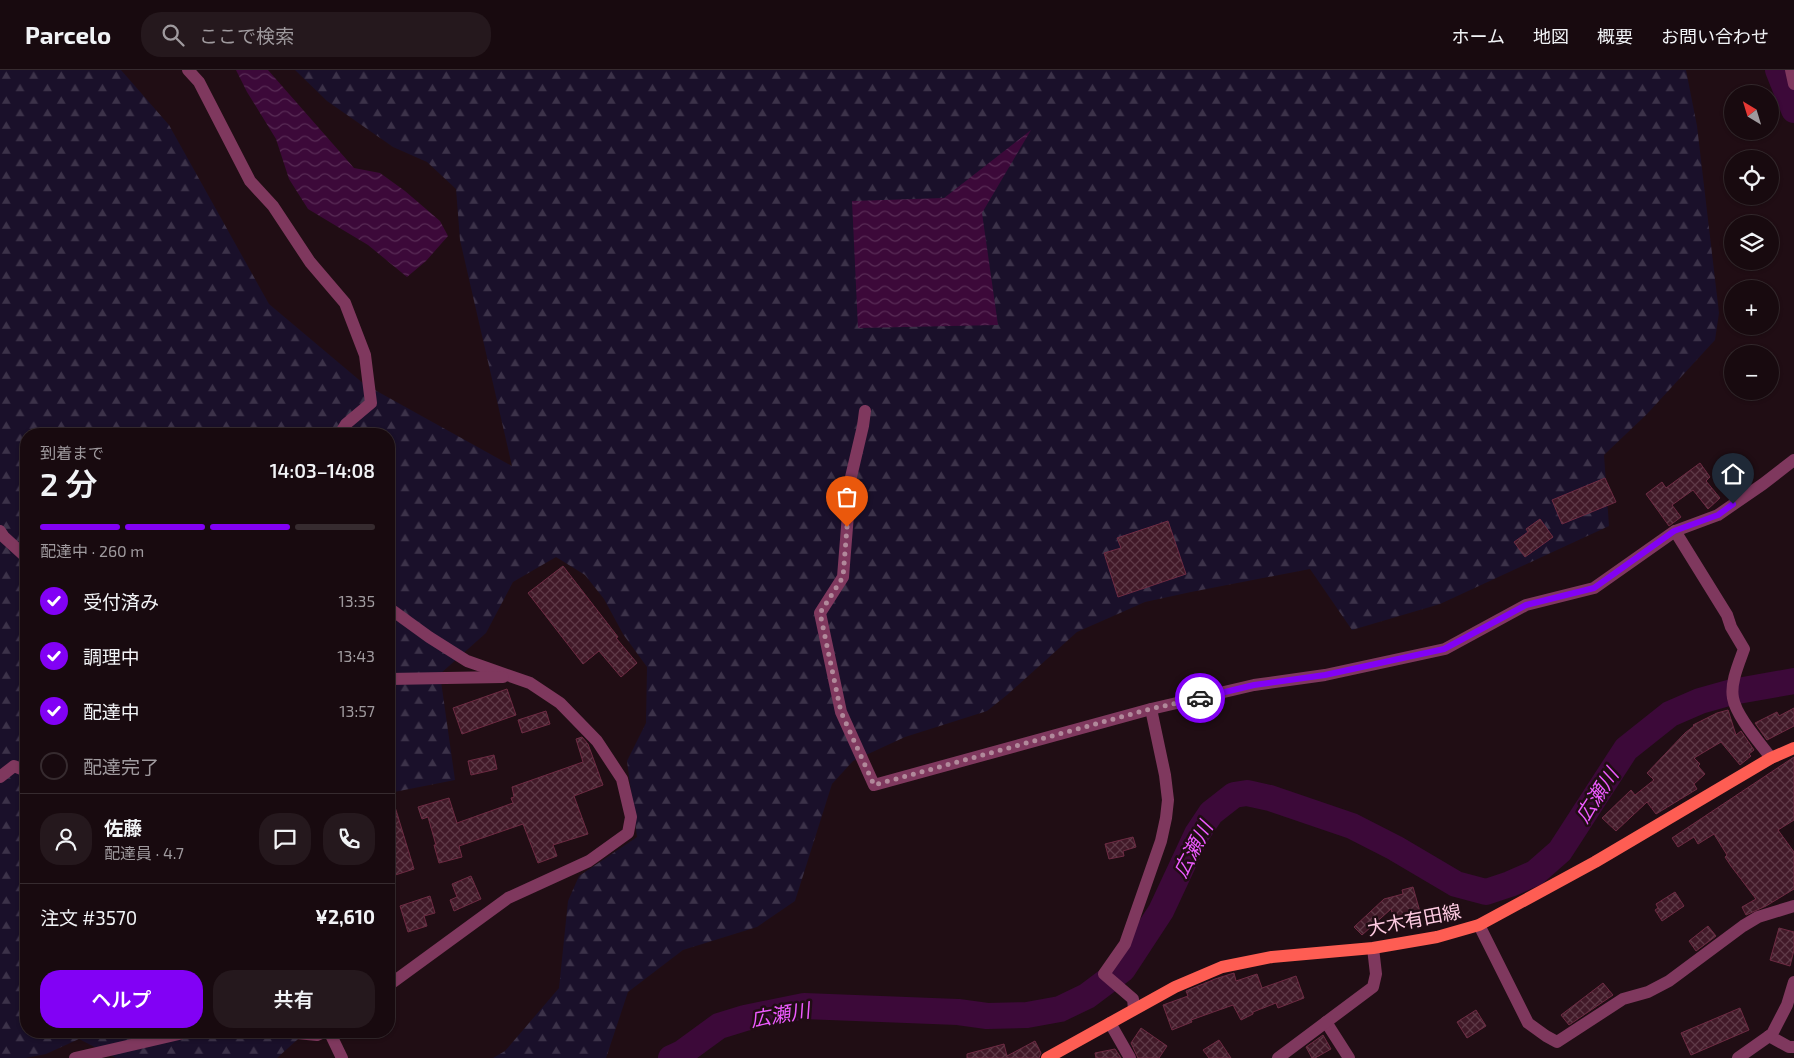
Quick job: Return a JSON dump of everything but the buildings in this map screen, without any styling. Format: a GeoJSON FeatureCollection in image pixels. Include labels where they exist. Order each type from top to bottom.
{"type":"FeatureCollection","features":[{"type":"Feature","properties":{"kind":"main road","name":"大木有田線"},"geometry":{"type":"LineString","coordinates":[[1047,1058],[1110,1023],[1134,1004],[1222,967],[1272,957],[1373,948],[1437,937],[1479,925],[1594,862],[1771,758],[1794,748]]}},
{"type":"Feature","properties":{"kind":"street"},"geometry":{"type":"LineString","coordinates":[[188,70],[199,82],[250,181],[273,206],[310,262],[345,303],[365,355],[370,403],[344,428]]}},
{"type":"Feature","properties":{"kind":"street"},"geometry":{"type":"LineString","coordinates":[[1791,70],[1794,84]]}},
{"type":"Feature","properties":{"kind":"street"},"geometry":{"type":"LineString","coordinates":[[865,411],[851,477],[843,577],[820,613],[841,712],[874,785],[1150,709],[1254,685],[1325,675],[1444,649],[1526,605],[1594,588],[1674,531],[1718,515],[1794,460]]}},
{"type":"Feature","properties":{"kind":"street"},"geometry":{"type":"LineString","coordinates":[[1674,531],[1727,615],[1731,627],[1744,649],[1734,675],[1733,698],[1742,718],[1771,758]]}},
{"type":"Feature","properties":{"kind":"street"},"geometry":{"type":"LineString","coordinates":[[2,534],[20,550]]}},
{"type":"Feature","properties":{"kind":"street"},"geometry":{"type":"LineString","coordinates":[[395,612],[467,661],[513,676],[536,687],[560,703],[597,741],[622,779],[631,817],[628,833],[589,861],[508,898],[395,981]]}},
{"type":"Feature","properties":{"kind":"street"},"geometry":{"type":"LineString","coordinates":[[395,680],[513,676]]}},
{"type":"Feature","properties":{"kind":"street"},"geometry":{"type":"LineString","coordinates":[[1134,1004],[1104,974],[1125,944],[1161,841],[1166,818],[1168,800],[1166,775],[1150,709]]}},
{"type":"Feature","properties":{"kind":"street"},"geometry":{"type":"LineString","coordinates":[[0,777],[14,766],[20,768]]}},
{"type":"Feature","properties":{"kind":"street"},"geometry":{"type":"LineString","coordinates":[[1479,925],[1528,1022],[1557,1042],[1624,999],[1648,992],[1669,982],[1743,926],[1758,917],[1794,906]]}},
{"type":"Feature","properties":{"kind":"street"},"geometry":{"type":"LineString","coordinates":[[1278,1058],[1373,987],[1376,974],[1373,948]]}},
{"type":"Feature","properties":{"kind":"street"},"geometry":{"type":"LineString","coordinates":[[1738,1058],[1772,1034],[1787,1005],[1794,982]]}},
{"type":"Feature","properties":{"kind":"street"},"geometry":{"type":"LineString","coordinates":[[1326,1022],[1349,1058]]}},
{"type":"Feature","properties":{"kind":"street"},"geometry":{"type":"LineString","coordinates":[[1110,1023],[1130,1058]]}},
{"type":"Feature","properties":{"kind":"street"},"geometry":{"type":"LineString","coordinates":[[1769,1036],[1789,1047],[1794,1047]]}},
{"type":"Feature","properties":{"kind":"street"},"geometry":{"type":"LineString","coordinates":[[75,1058],[162,1038]]}},
{"type":"Feature","properties":{"kind":"street"},"geometry":{"type":"LineString","coordinates":[[331,1038],[342,1058]]}},
{"type":"Feature","properties":{"kind":"green space"},"geometry":{"type":"Polygon","coordinates":[[[0,70],[121,70],[169,125],[269,304],[364,384],[512,466],[460,240],[456,189],[427,162],[393,147],[327,101],[295,70],[1686,70],[1697,126],[1719,313],[1715,340],[1647,414],[1604,455],[1609,526],[1440,604],[1352,630],[1310,569],[1145,602],[1077,632],[987,711],[905,737],[853,761],[832,784],[795,901],[757,927],[683,950],[628,992],[606,1058],[493,1058],[505,1051],[559,988],[568,901],[579,876],[637,837],[627,761],[646,723],[647,667],[623,634],[604,599],[585,575],[556,557],[513,582],[486,633],[440,674],[455,780],[395,792],[395,428],[20,428],[20,1038],[299,1038],[277,1058],[116,1058],[79,1039],[46,1054],[26,1058],[0,1058],[0,70]]]}},
{"type":"Feature","properties":{"kind":"water"},"geometry":{"type":"Polygon","coordinates":[[[236,70],[268,70],[354,168],[380,173],[405,191],[440,221],[448,236],[426,261],[407,277],[368,245],[308,209],[289,179],[276,139],[247,92],[236,70]]]}},
{"type":"Feature","properties":{"kind":"water"},"geometry":{"type":"Polygon","coordinates":[[[1031,130],[982,213],[998,325],[858,328],[852,201],[944,198],[1031,130]]]}},
{"type":"Feature","properties":{"kind":"waterway"},"geometry":{"type":"LineString","coordinates":[[1778,70],[1794,110]]}},
{"type":"Feature","properties":{"kind":"waterway","name":"広瀬川"},"geometry":{"type":"LineString","coordinates":[[671,1058],[682,1053],[719,1026],[745,1018],[804,1006],[958,1012],[987,1016],[1027,1015],[1060,1009],[1087,996],[1123,969],[1161,911],[1197,834],[1211,813],[1234,795],[1247,793],[1270,798],[1352,826],[1395,848],[1456,884],[1486,892],[1510,884],[1535,873],[1560,851],[1626,749],[1670,714],[1700,701],[1732,692],[1794,681]]}},
{"type":"Feature","properties":{"kind":"way so far"},"geometry":{"type":"LineString","coordinates":[[847,527],[843,577],[820,613],[841,712],[874,785],[1150,709],[1200,698]]}},
{"type":"Feature","properties":{"kind":"route"},"geometry":{"type":"LineString","coordinates":[[1200,698],[1254,685],[1325,675],[1444,649],[1526,605],[1594,588],[1674,531],[1718,515],[1733,504]]}}]}
